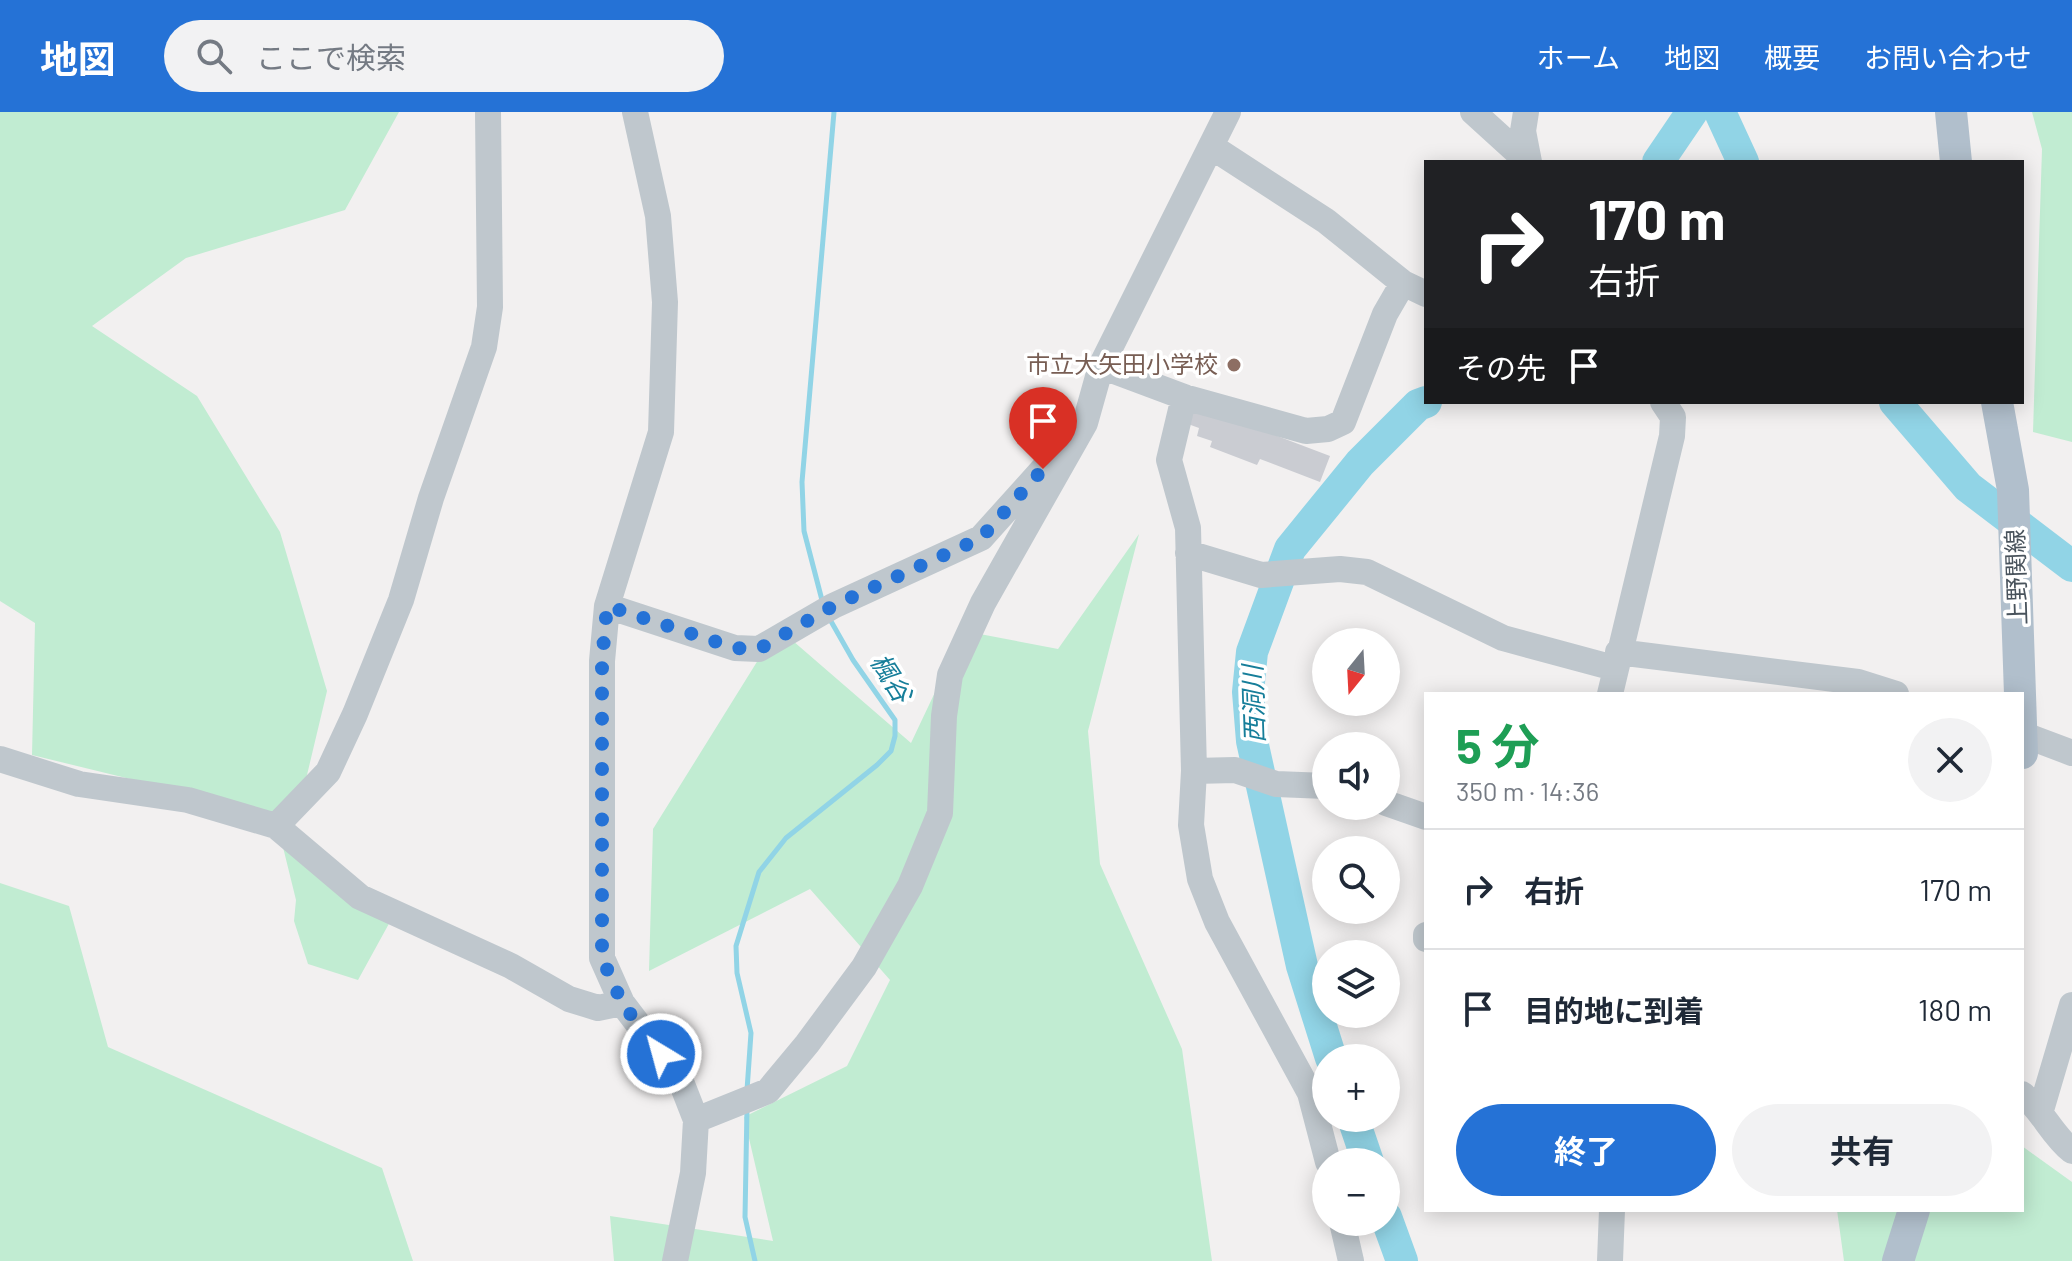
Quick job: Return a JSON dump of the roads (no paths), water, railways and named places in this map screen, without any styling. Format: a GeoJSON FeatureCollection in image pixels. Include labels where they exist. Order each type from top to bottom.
{"type":"FeatureCollection","features":[{"type":"Feature","properties":{"kind":"main road"},"geometry":{"type":"LineString","coordinates":[[1951,112],[1956,160]]}},
{"type":"Feature","properties":{"kind":"main road","name":"上野関線"},"geometry":{"type":"LineString","coordinates":[[1997,404],[2013,490],[2021,692]]}},
{"type":"Feature","properties":{"kind":"main road"},"geometry":{"type":"LineString","coordinates":[[1898,1261],[1913,1212]]}},
{"type":"Feature","properties":{"kind":"street"},"geometry":{"type":"LineString","coordinates":[[276,826],[328,772],[355,714],[401,600],[431,498],[484,347],[490,307],[488,112]]}},
{"type":"Feature","properties":{"kind":"street"},"geometry":{"type":"LineString","coordinates":[[635,112],[658,216],[665,302],[661,432],[607,606],[602,661],[602,958],[622,1003],[680,1079],[696,1120],[693,1173],[675,1261]]}},
{"type":"Feature","properties":{"kind":"street"},"geometry":{"type":"LineString","coordinates":[[696,1120],[768,1091],[864,967],[910,886],[940,813],[944,716],[950,675],[983,603],[1085,423],[1101,366],[1228,112]]}},
{"type":"Feature","properties":{"kind":"street"},"geometry":{"type":"LineString","coordinates":[[1473,112],[1526,160]]}},
{"type":"Feature","properties":{"kind":"street"},"geometry":{"type":"LineString","coordinates":[[1526,112],[1523,131],[1528,160]]}},
{"type":"Feature","properties":{"kind":"street"},"geometry":{"type":"LineString","coordinates":[[1101,366],[1184,397],[1306,431],[1328,429],[1343,422],[1385,314],[1414,289],[1326,221],[1212,147]]}},
{"type":"Feature","properties":{"kind":"street"},"geometry":{"type":"LineString","coordinates":[[1184,397],[1169,460],[1188,528],[1194,771],[1191,825],[1200,879],[1217,922],[1310,1093],[1324,1148]]}},
{"type":"Feature","properties":{"kind":"street"},"geometry":{"type":"LineString","coordinates":[[1614,671],[1672,436],[1673,417],[1664,404]]}},
{"type":"Feature","properties":{"kind":"street"},"geometry":{"type":"LineString","coordinates":[[607,606],[735,648],[759,649],[833,606],[981,538],[1085,423]]}},
{"type":"Feature","properties":{"kind":"street"},"geometry":{"type":"LineString","coordinates":[[1188,553],[1261,575],[1340,569],[1367,572],[1503,638],[1614,671],[1884,692]]}},
{"type":"Feature","properties":{"kind":"street"},"geometry":{"type":"LineString","coordinates":[[2024,741],[2072,753]]}},
{"type":"Feature","properties":{"kind":"street"},"geometry":{"type":"LineString","coordinates":[[0,759],[79,784],[188,800],[276,826],[360,897],[511,966],[569,999],[598,1008],[622,1003]]}},
{"type":"Feature","properties":{"kind":"street"},"geometry":{"type":"LineString","coordinates":[[1194,771],[1235,770],[1276,784],[1312,785]]}},
{"type":"Feature","properties":{"kind":"street"},"geometry":{"type":"LineString","coordinates":[[1400,808],[1424,816]]}},
{"type":"Feature","properties":{"kind":"street"},"geometry":{"type":"LineString","coordinates":[[2072,1005],[2032,1102],[2052,1134],[2072,1151]]}},
{"type":"Feature","properties":{"kind":"street"},"geometry":{"type":"LineString","coordinates":[[1610,1261],[1612,1212]]}},
{"type":"Feature","properties":{"kind":"street"},"geometry":{"type":"LineString","coordinates":[[1345,1236],[1351,1261]]}},
{"type":"Feature","properties":{"kind":"waterway","name":"楓谷"},"geometry":{"type":"LineString","coordinates":[[823,604],[804,531],[802,482],[834,112]]}},
{"type":"Feature","properties":{"kind":"waterway","name":"西洞川"},"geometry":{"type":"LineString","coordinates":[[1659,160],[1692,112]]}},
{"type":"Feature","properties":{"kind":"waterway"},"geometry":{"type":"LineString","coordinates":[[1720,112],[1742,160]]}},
{"type":"Feature","properties":{"kind":"waterway","name":"西洞川"},"geometry":{"type":"LineString","coordinates":[[1327,1044],[1302,966],[1252,741],[1248,692],[1252,652],[1290,549],[1360,463],[1418,405],[1424,403]]}},
{"type":"Feature","properties":{"kind":"waterway"},"geometry":{"type":"LineString","coordinates":[[1897,404],[1968,487],[2072,566]]}},
{"type":"Feature","properties":{"kind":"waterway","name":"楓谷"},"geometry":{"type":"LineString","coordinates":[[747,1090],[751,1033],[737,973],[736,946],[759,872],[786,838],[877,765],[891,751],[895,736],[895,720],[853,660],[828,616]]}},
{"type":"Feature","properties":{"kind":"waterway","name":"楓谷"},"geometry":{"type":"LineString","coordinates":[[747,1108],[745,1217],[755,1261]]}},
{"type":"Feature","properties":{"kind":"waterway","name":"西洞川"},"geometry":{"type":"LineString","coordinates":[[1358,1132],[1363,1148]]}},
{"type":"Feature","properties":{"kind":"waterway","name":"西洞川"},"geometry":{"type":"LineString","coordinates":[[1393,1236],[1402,1261]]}},
{"type":"Feature","properties":{"kind":"place","name":"市立大矢田小学校"},"geometry":{"type":"Point","coordinates":[1234,365]}}]}
